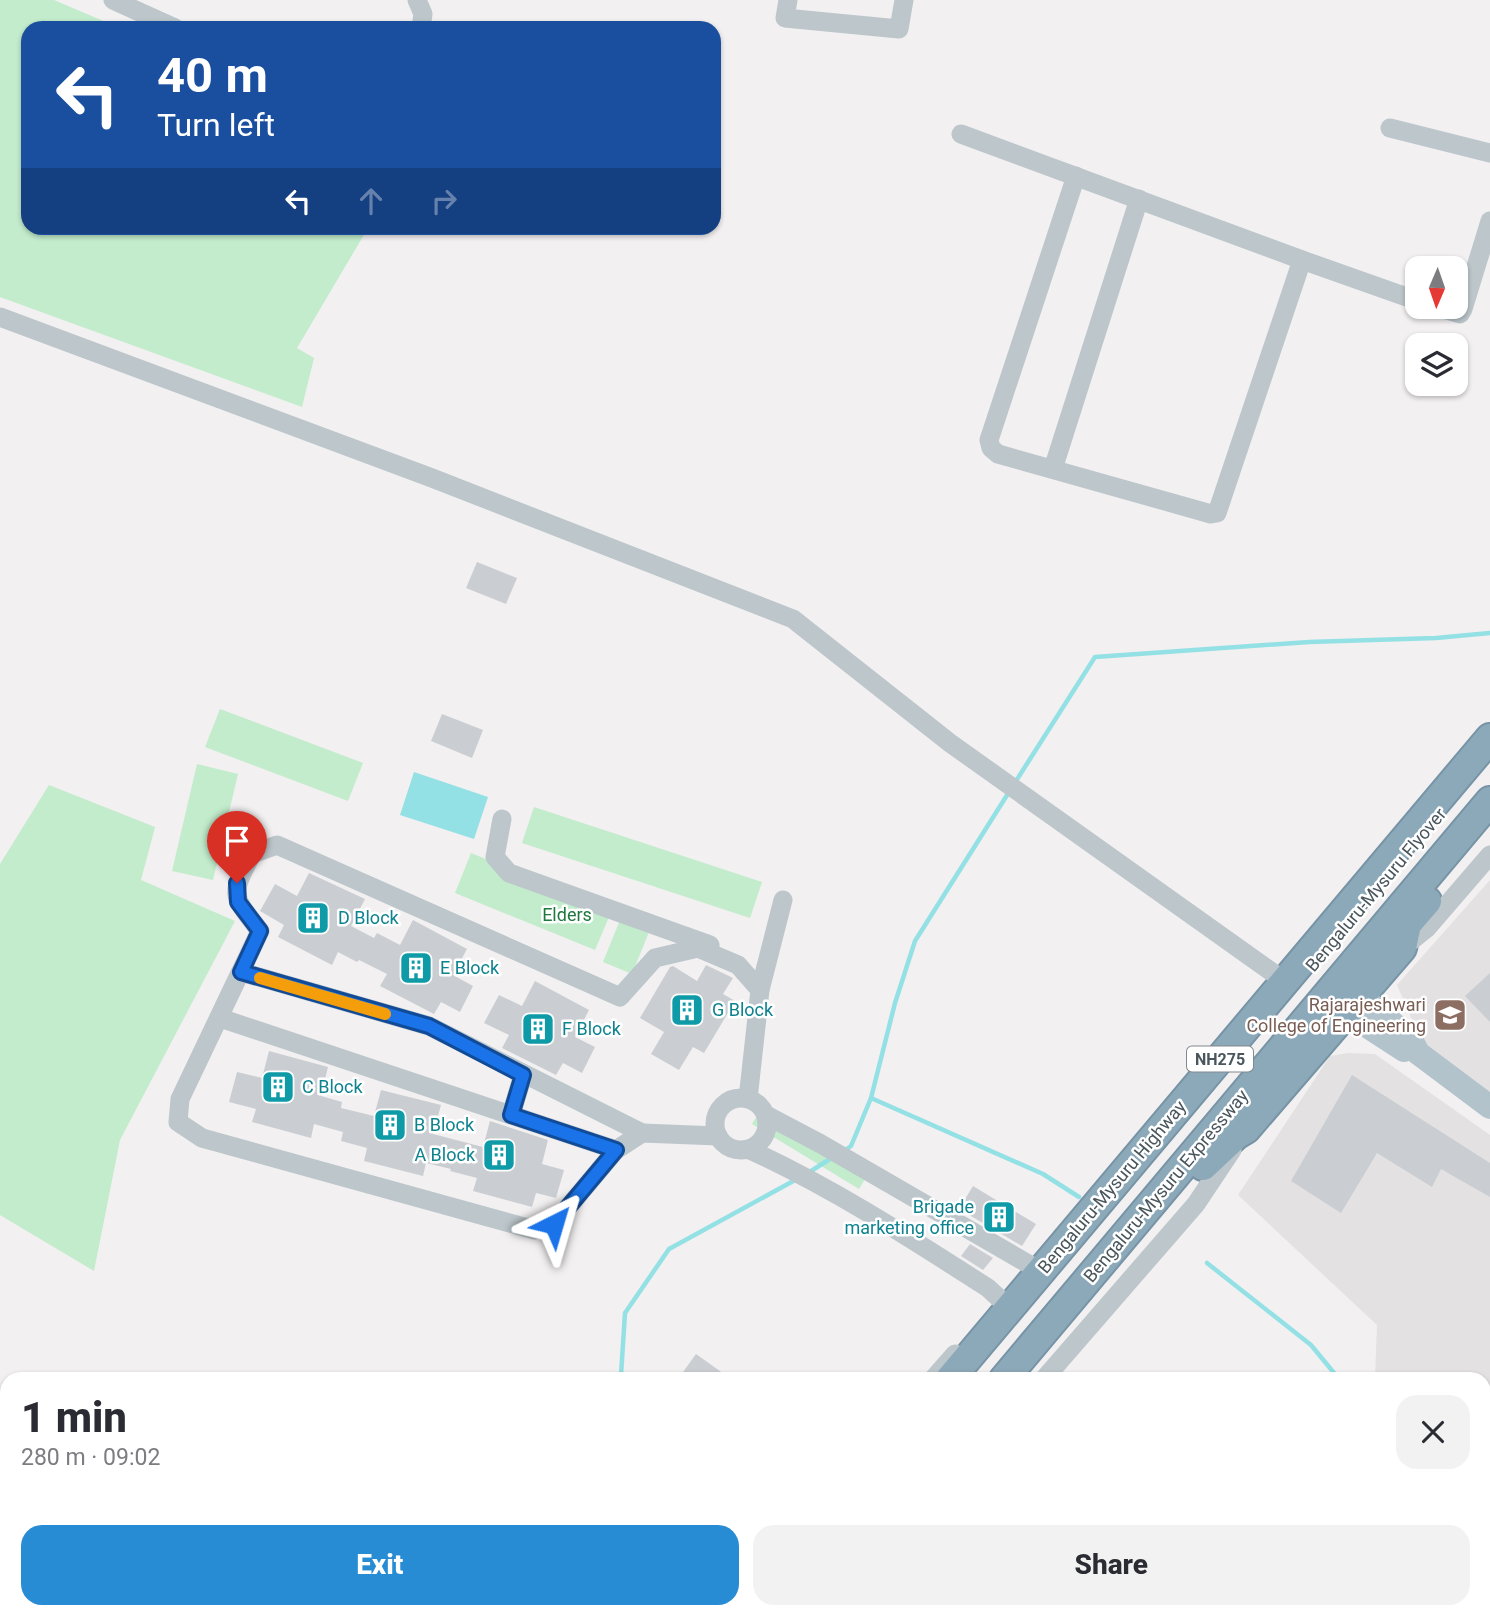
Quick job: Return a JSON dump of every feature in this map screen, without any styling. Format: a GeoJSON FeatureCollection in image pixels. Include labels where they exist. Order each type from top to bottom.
{"type":"FeatureCollection","features":[{"type":"Feature","properties":{"kind":"highway","name":"Bengaluru-Mysuru Highway"},"geometry":{"type":"LineString","coordinates":[[956,1372],[1490,738]]}},
{"type":"Feature","properties":{"kind":"highway","name":"Bengaluru-Mysuru Flyover"},"geometry":{"type":"LineString","coordinates":[[971,1372],[1490,754]]}},
{"type":"Feature","properties":{"kind":"highway","name":"Bengaluru-Mysuru Expressway"},"geometry":{"type":"LineString","coordinates":[[1010,1372],[1490,801]]}},
{"type":"Feature","properties":{"kind":"highway","name":"Bengaluru-Mysuru Expressway"},"geometry":{"type":"LineString","coordinates":[[1031,1372],[1210,1158],[1247,1129],[1354,1005],[1402,948],[1407,924],[1490,827]]}},
{"type":"Feature","properties":{"kind":"main road"},"geometry":{"type":"LineString","coordinates":[[1354,1005],[1411,1040],[1418,1053],[1490,1107]]}},
{"type":"Feature","properties":{"kind":"street"},"geometry":{"type":"LineString","coordinates":[[113,0],[160,21]]}},
{"type":"Feature","properties":{"kind":"street"},"geometry":{"type":"LineString","coordinates":[[417,0],[423,14],[422,21]]}},
{"type":"Feature","properties":{"kind":"street"},"geometry":{"type":"LineString","coordinates":[[788,0],[785,18],[899,29],[904,0]]}},
{"type":"Feature","properties":{"kind":"street"},"geometry":{"type":"LineString","coordinates":[[1390,128],[1490,153]]}},
{"type":"Feature","properties":{"kind":"street"},"geometry":{"type":"LineString","coordinates":[[961,134],[1405,296]]}},
{"type":"Feature","properties":{"kind":"street"},"geometry":{"type":"LineString","coordinates":[[1076,176],[989,440],[991,448],[998,454],[1211,514],[1217,513],[1302,260]]}},
{"type":"Feature","properties":{"kind":"street"},"geometry":{"type":"LineString","coordinates":[[1053,469],[1139,199]]}},
{"type":"Feature","properties":{"kind":"street"},"geometry":{"type":"LineString","coordinates":[[1468,293],[1490,220]]}},
{"type":"Feature","properties":{"kind":"street"},"geometry":{"type":"LineString","coordinates":[[0,317],[432,478],[793,619],[963,752],[1276,975]]}},
{"type":"Feature","properties":{"kind":"street","name":"NH275"},"geometry":{"type":"LineString","coordinates":[[939,1372],[1490,722]]}},
{"type":"Feature","properties":{"kind":"street"},"geometry":{"type":"LineString","coordinates":[[502,819],[495,857],[509,873],[738,954],[738,965]]}},
{"type":"Feature","properties":{"kind":"street"},"geometry":{"type":"LineString","coordinates":[[642,1133],[616,1150],[554,1224],[535,1230],[202,1138],[178,1122],[180,1099],[260,931],[238,902],[237,883],[252,854],[277,845],[620,997],[655,957],[698,948],[738,965],[760,990]]}},
{"type":"Feature","properties":{"kind":"street","name":"Bengaluru-Mysuru Expressway"},"geometry":{"type":"LineString","coordinates":[[1402,948],[1427,928],[1490,855]]}},
{"type":"Feature","properties":{"kind":"street"},"geometry":{"type":"LineString","coordinates":[[748,1099],[760,990],[783,900]]}},
{"type":"Feature","properties":{"kind":"street"},"geometry":{"type":"LineString","coordinates":[[241,972],[429,1026],[642,1133],[718,1136],[731,1147],[748,1149],[796,1171],[859,1206],[988,1288],[1001,1300]]}},
{"type":"Feature","properties":{"kind":"street"},"geometry":{"type":"LineString","coordinates":[[220,1018],[616,1150]]}},
{"type":"Feature","properties":{"kind":"street"},"geometry":{"type":"LineString","coordinates":[[511,1115],[523,1075]]}},
{"type":"Feature","properties":{"kind":"street"},"geometry":{"type":"LineString","coordinates":[[718,1136],[716,1119],[724,1104],[740,1098],[756,1102],[766,1115],[1030,1265]]}},
{"type":"Feature","properties":{"kind":"street"},"geometry":{"type":"LineString","coordinates":[[748,1149],[756,1145],[766,1132],[766,1115]]}},
{"type":"Feature","properties":{"kind":"street","name":"Bengaluru-Mysuru Expressway"},"geometry":{"type":"LineString","coordinates":[[1050,1372],[1196,1204],[1233,1148],[1236,1135]]}},
{"type":"Feature","properties":{"kind":"street"},"geometry":{"type":"LineString","coordinates":[[859,1206],[887,1183]]}},
{"type":"Feature","properties":{"kind":"shaded area","name":"Rajarajeshwari College of Engineering"},"geometry":{"type":"Polygon","coordinates":[[[1490,880],[1490,1093],[1423,1045],[1397,985],[1490,880]]]}},
{"type":"Feature","properties":{"kind":"shaded area"},"geometry":{"type":"Polygon","coordinates":[[[1348,1053],[1375,1054],[1490,1135],[1490,1372],[1375,1372],[1377,1325],[1238,1195],[1330,1056],[1348,1053]]]}},
{"type":"Feature","properties":{"kind":"green space"},"geometry":{"type":"Polygon","coordinates":[[[0,0],[54,0],[104,21],[21,21],[21,235],[364,235],[297,348],[314,358],[302,407],[0,297],[0,0]]]}},
{"type":"Feature","properties":{"kind":"green space"},"geometry":{"type":"Polygon","coordinates":[[[220,709],[363,763],[348,801],[205,747],[220,709]]]}},
{"type":"Feature","properties":{"kind":"green space"},"geometry":{"type":"Polygon","coordinates":[[[197,764],[238,774],[213,880],[172,871],[197,764]]]}},
{"type":"Feature","properties":{"kind":"green space"},"geometry":{"type":"Polygon","coordinates":[[[49,785],[155,827],[141,880],[235,921],[120,1140],[94,1271],[0,1215],[0,864],[49,785]]]}},
{"type":"Feature","properties":{"kind":"green space"},"geometry":{"type":"Polygon","coordinates":[[[534,807],[762,882],[750,918],[522,843],[534,807]]]}},
{"type":"Feature","properties":{"kind":"green space","name":"Elders"},"geometry":{"type":"Polygon","coordinates":[[[471,853],[612,910],[595,950],[455,893],[471,853]]]}},
{"type":"Feature","properties":{"kind":"green space"},"geometry":{"type":"Polygon","coordinates":[[[620,920],[649,932],[632,974],[603,962],[620,920]]]}},
{"type":"Feature","properties":{"kind":"green space"},"geometry":{"type":"Polygon","coordinates":[[[758,1114],[865,1179],[859,1189],[752,1124],[758,1114]]]}},
{"type":"Feature","properties":{"kind":"water"},"geometry":{"type":"Polygon","coordinates":[[[414,772],[488,797],[474,839],[400,815],[414,772]]]}},
{"type":"Feature","properties":{"kind":"building"},"geometry":{"type":"Polygon","coordinates":[[[477,562],[517,578],[506,604],[466,588],[477,562]]]}},
{"type":"Feature","properties":{"kind":"building"},"geometry":{"type":"Polygon","coordinates":[[[442,714],[483,730],[472,758],[431,741],[442,714]]]}},
{"type":"Feature","properties":{"kind":"building"},"geometry":{"type":"Polygon","coordinates":[[[309,873],[365,899],[351,926],[374,938],[377,933],[400,945],[413,920],[467,949],[453,975],[473,986],[460,1012],[441,1002],[434,1014],[380,986],[387,974],[359,960],[357,962],[338,952],[332,965],[278,937],[284,925],[260,911],[275,884],[297,896],[309,873]]]}},
{"type":"Feature","properties":{"kind":"building","name":"G Block"},"geometry":{"type":"Polygon","coordinates":[[[706,965],[733,978],[723,994],[735,1001],[704,1053],[693,1047],[679,1070],[651,1054],[664,1032],[640,1018],[670,967],[673,966],[697,981],[706,965]]]}},
{"type":"Feature","properties":{"kind":"building"},"geometry":{"type":"Polygon","coordinates":[[[1490,973],[1490,1022],[1465,996],[1490,973]]]}},
{"type":"Feature","properties":{"kind":"building","name":"F Block"},"geometry":{"type":"Polygon","coordinates":[[[535,981],[589,1010],[575,1037],[595,1047],[582,1073],[563,1063],[556,1075],[502,1048],[509,1035],[484,1023],[499,995],[522,1006],[535,981]]]}},
{"type":"Feature","properties":{"kind":"building"},"geometry":{"type":"Polygon","coordinates":[[[269,1051],[328,1067],[321,1096],[342,1102],[341,1108],[374,1116],[381,1090],[441,1105],[433,1134],[483,1147],[490,1121],[548,1140],[542,1164],[564,1170],[556,1198],[536,1193],[532,1207],[473,1191],[477,1178],[450,1171],[451,1169],[426,1163],[423,1176],[364,1161],[367,1148],[341,1141],[343,1132],[314,1124],[311,1138],[252,1122],[256,1109],[229,1102],[237,1072],[262,1078],[269,1051]]]}},
{"type":"Feature","properties":{"kind":"building"},"geometry":{"type":"Polygon","coordinates":[[[1352,1075],[1490,1163],[1490,1197],[1441,1169],[1432,1187],[1377,1153],[1341,1213],[1291,1181],[1352,1075]]]}},
{"type":"Feature","properties":{"kind":"building","name":"Brigade marketing office"},"geometry":{"type":"Polygon","coordinates":[[[973,1186],[1036,1224],[1022,1246],[959,1209],[973,1186]]]}},
{"type":"Feature","properties":{"kind":"building"},"geometry":{"type":"Polygon","coordinates":[[[970,1244],[993,1258],[983,1270],[961,1256],[970,1244]]]}},
{"type":"Feature","properties":{"kind":"building"},"geometry":{"type":"Polygon","coordinates":[[[696,1354],[721,1372],[683,1372],[696,1354]]]}},
{"type":"Feature","properties":{"kind":"waterway"},"geometry":{"type":"LineString","coordinates":[[1016,781],[1095,657],[1490,633]]}},
{"type":"Feature","properties":{"kind":"waterway"},"geometry":{"type":"LineString","coordinates":[[844,1151],[851,1146],[871,1098],[895,1003],[915,941],[1009,792]]}},
{"type":"Feature","properties":{"kind":"waterway"},"geometry":{"type":"LineString","coordinates":[[871,1098],[1043,1174],[1079,1197]]}},
{"type":"Feature","properties":{"kind":"waterway"},"geometry":{"type":"LineString","coordinates":[[808,1173],[833,1157]]}},
{"type":"Feature","properties":{"kind":"waterway"},"geometry":{"type":"LineString","coordinates":[[621,1372],[625,1313],[669,1249],[797,1179]]}},
{"type":"Feature","properties":{"kind":"waterway"},"geometry":{"type":"LineString","coordinates":[[1207,1263],[1311,1345],[1333,1372]]}},
{"type":"Feature","properties":{"kind":"slow traffic"},"geometry":{"type":"LineString","coordinates":[[260,978],[385,1014]]}},
{"type":"Feature","properties":{"kind":"place","name":"D Block"},"geometry":{"type":"Point","coordinates":[313,918]}},
{"type":"Feature","properties":{"kind":"place","name":"E Block"},"geometry":{"type":"Point","coordinates":[416,968]}},
{"type":"Feature","properties":{"kind":"place","name":"G Block"},"geometry":{"type":"Point","coordinates":[687,1010]}},
{"type":"Feature","properties":{"kind":"place","name":"Rajarajeshwari College of Engineering"},"geometry":{"type":"Point","coordinates":[1450,1015]}},
{"type":"Feature","properties":{"kind":"place","name":"F Block"},"geometry":{"type":"Point","coordinates":[538,1029]}},
{"type":"Feature","properties":{"kind":"place","name":"C Block"},"geometry":{"type":"Point","coordinates":[278,1087]}},
{"type":"Feature","properties":{"kind":"place","name":"B Block"},"geometry":{"type":"Point","coordinates":[390,1125]}},
{"type":"Feature","properties":{"kind":"place","name":"A Block"},"geometry":{"type":"Point","coordinates":[499,1155]}},
{"type":"Feature","properties":{"kind":"place","name":"Brigade marketing office"},"geometry":{"type":"Point","coordinates":[999,1217]}},
{"type":"Feature","properties":{"kind":"route"},"geometry":{"type":"LineString","coordinates":[[237,883],[238,902],[260,931],[241,972],[429,1026],[523,1075],[511,1115],[616,1150],[554,1224]]}}]}
